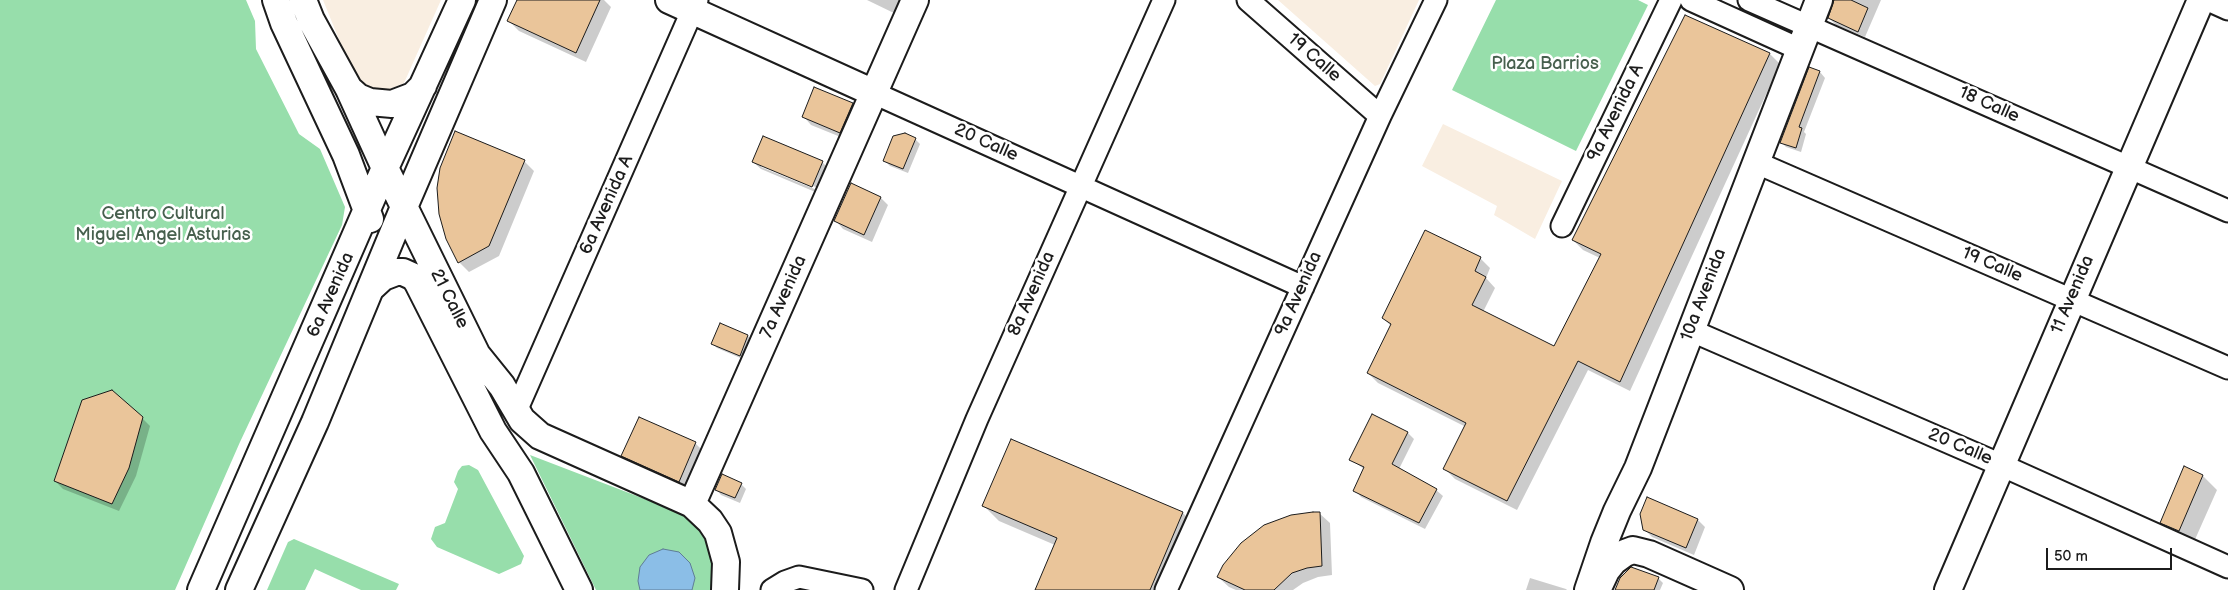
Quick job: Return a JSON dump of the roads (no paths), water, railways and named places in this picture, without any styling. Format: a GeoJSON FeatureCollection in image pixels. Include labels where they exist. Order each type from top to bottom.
{"type":"FeatureCollection","features":[{"type":"Feature","properties":{"kind":"main road"},"geometry":{"type":"LineString","coordinates":[[263,0],[280,11],[346,155],[384,254]]}},
{"type":"Feature","properties":{"kind":"main road","name":"21 Calle"},"geometry":{"type":"LineString","coordinates":[[303,0],[311,20],[349,89],[385,168],[477,355],[502,386],[522,420],[540,436],[692,504]]}},
{"type":"Feature","properties":{"kind":"main road","name":"6a Avenida"},"geometry":{"type":"LineString","coordinates":[[201,590],[368,211],[385,168],[462,0]]}},
{"type":"Feature","properties":{"kind":"main road","name":"6a Avenida"},"geometry":{"type":"LineString","coordinates":[[239,590],[315,422],[404,206],[493,0]]}},
{"type":"Feature","properties":{"kind":"main road","name":"20 Calle"},"geometry":{"type":"LineString","coordinates":[[669,0],[695,5],[874,93]]}},
{"type":"Feature","properties":{"kind":"main road","name":"7a Avenida"},"geometry":{"type":"LineString","coordinates":[[692,504],[915,0]]}},
{"type":"Feature","properties":{"kind":"main road","name":"10a Avenida"},"geometry":{"type":"LineString","coordinates":[[1588,590],[1617,510],[1638,468],[1819,0]]}},
{"type":"Feature","properties":{"kind":"main road","name":"11 Avenida"},"geometry":{"type":"LineString","coordinates":[[1948,590],[2128,166],[2201,0]]}},
{"type":"Feature","properties":{"kind":"main road"},"geometry":{"type":"LineString","coordinates":[[349,89],[358,97],[370,102],[392,104],[413,96],[424,85]]}},
{"type":"Feature","properties":{"kind":"main road","name":"21 Calle"},"geometry":{"type":"LineString","coordinates":[[370,289],[390,273],[403,272],[414,277],[478,398],[493,431],[521,473],[579,590]]}},
{"type":"Feature","properties":{"kind":"main road"},"geometry":{"type":"LineString","coordinates":[[477,355],[502,413],[521,473]]}},
{"type":"Feature","properties":{"kind":"main road"},"geometry":{"type":"LineString","coordinates":[[1638,468],[1631,509],[1631,528],[1637,541],[1649,554]]}},
{"type":"Feature","properties":{"kind":"main road"},"geometry":{"type":"LineString","coordinates":[[692,504],[710,521],[718,533],[726,562],[725,590]]}},
{"type":"Feature","properties":{"kind":"main road"},"geometry":{"type":"LineString","coordinates":[[1598,590],[1606,571],[1621,555],[1633,550],[1649,554],[1730,590]]}},
{"type":"Feature","properties":{"kind":"street","name":"8a Avenida"},"geometry":{"type":"LineString","coordinates":[[906,590],[964,449],[1164,0]]}},
{"type":"Feature","properties":{"kind":"street","name":"19 Calle"},"geometry":{"type":"LineString","coordinates":[[1248,0],[1380,116]]}},
{"type":"Feature","properties":{"kind":"street","name":"9a Avenida"},"geometry":{"type":"LineString","coordinates":[[1166,590],[1380,116],[1436,0]]}},
{"type":"Feature","properties":{"kind":"street","name":"9a Avenida A"},"geometry":{"type":"LineString","coordinates":[[1562,226],[1671,0]]}},
{"type":"Feature","properties":{"kind":"street","name":"18 Calle"},"geometry":{"type":"LineString","coordinates":[[1691,0],[1804,37],[2128,166],[2228,211]]}},
{"type":"Feature","properties":{"kind":"street","name":"18 Calle"},"geometry":{"type":"LineString","coordinates":[[1749,0],[1804,37]]}},
{"type":"Feature","properties":{"kind":"street"},"geometry":{"type":"LineString","coordinates":[[2208,0],[2228,10]]}},
{"type":"Feature","properties":{"kind":"street","name":"6a Avenida A"},"geometry":{"type":"LineString","coordinates":[[516,411],[695,5]]}},
{"type":"Feature","properties":{"kind":"street","name":"20 Calle"},"geometry":{"type":"LineString","coordinates":[[874,93],[1303,287]]}},
{"type":"Feature","properties":{"kind":"street","name":"19 Calle"},"geometry":{"type":"LineString","coordinates":[[1755,162],[2228,368]]}},
{"type":"Feature","properties":{"kind":"street","name":"20 Calle"},"geometry":{"type":"LineString","coordinates":[[1690,330],[2001,465],[2228,567]]}},
{"type":"Feature","properties":{"kind":"street"},"geometry":{"type":"LineString","coordinates":[[772,590],[784,582],[799,577],[862,590]]}},
{"type":"Feature","properties":{"kind":"water"},"geometry":{"type":"Polygon","coordinates":[[[663,549],[679,552],[690,563],[695,578],[692,590],[640,590],[638,581],[640,567],[649,555],[663,549]]]}},
{"type":"Feature","properties":{"kind":"park label","name":"Plaza Barrios"},"geometry":{"type":"Point","coordinates":[1545,64]}},
{"type":"Feature","properties":{"kind":"park label","name":"Centro Cultural Miguel Angel Asturias"},"geometry":{"type":"Point","coordinates":[163,224]}}]}
